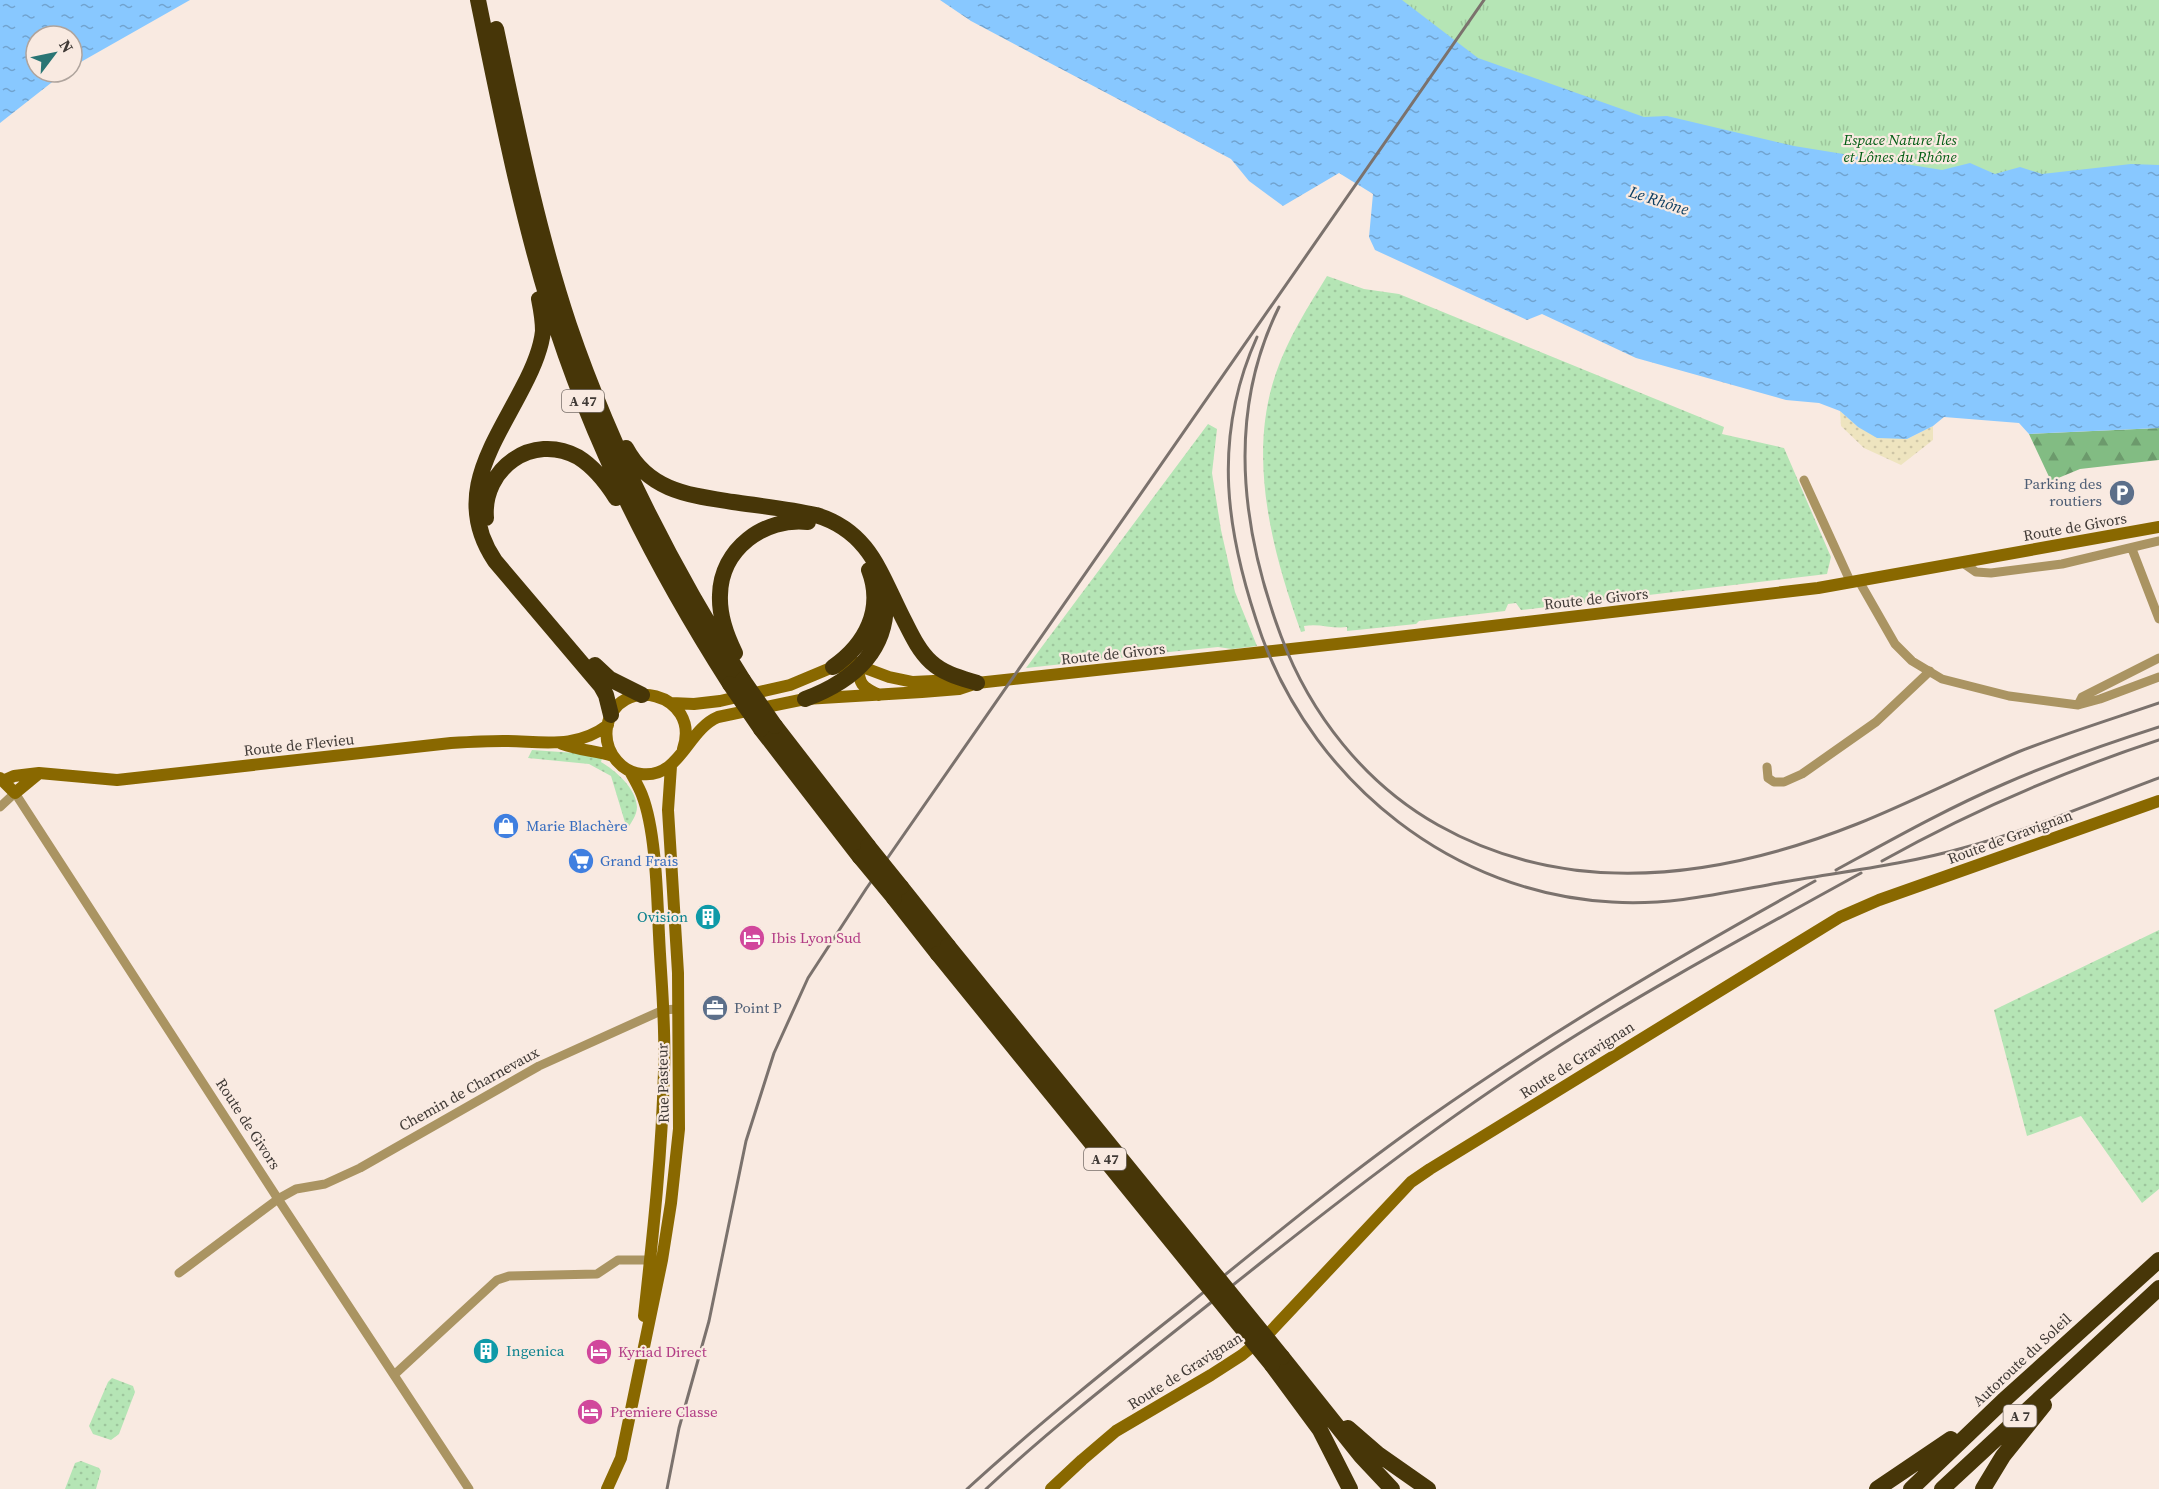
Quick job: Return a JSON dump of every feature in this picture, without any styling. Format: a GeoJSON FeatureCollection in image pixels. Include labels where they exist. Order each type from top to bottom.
{"type":"FeatureCollection","features":[{"type":"Feature","properties":{"kind":"highway","name":"A 47"},"geometry":{"type":"LineString","coordinates":[[478,0],[538,264],[564,348],[607,460],[669,585],[864,852],[1277,1361],[1320,1430],[1350,1489]]}},
{"type":"Feature","properties":{"kind":"highway","name":"A 47"},"geometry":{"type":"LineString","coordinates":[[489,0],[525,160],[569,325],[604,419],[666,551],[741,681]]}},
{"type":"Feature","properties":{"kind":"highway"},"geometry":{"type":"LineString","coordinates":[[498,95],[516,197],[540,304],[543,330],[540,348],[531,371],[478,482],[475,501],[477,523],[482,540],[495,561],[601,686],[606,694],[610,720]]}},
{"type":"Feature","properties":{"kind":"highway"},"geometry":{"type":"LineString","coordinates":[[604,419],[616,432],[638,467],[658,483],[694,496],[806,512],[833,520],[848,529],[863,543],[877,563],[884,582],[913,639],[926,657],[946,672],[977,683]]}},
{"type":"Feature","properties":{"kind":"highway"},"geometry":{"type":"LineString","coordinates":[[642,695],[605,675],[499,550],[489,532],[486,518],[487,498],[495,477],[511,460],[527,452],[554,449],[577,457],[597,472],[608,485],[669,585]]}},
{"type":"Feature","properties":{"kind":"highway"},"geometry":{"type":"LineString","coordinates":[[741,681],[720,603],[720,587],[728,563],[737,549],[770,526],[790,521],[815,524],[838,534],[858,551],[872,578],[875,599],[871,623],[861,641],[850,654],[833,667]]}},
{"type":"Feature","properties":{"kind":"highway"},"geometry":{"type":"LineString","coordinates":[[806,699],[846,679],[872,651],[883,628],[886,608],[884,582]]}},
{"type":"Feature","properties":{"kind":"highway","name":"A 47"},"geometry":{"type":"LineString","coordinates":[[772,726],[864,852]]}},
{"type":"Feature","properties":{"kind":"highway","name":"Autoroute du Soleil"},"geometry":{"type":"LineString","coordinates":[[1911,1489],[2003,1401],[2159,1260]]}},
{"type":"Feature","properties":{"kind":"highway","name":"A 7"},"geometry":{"type":"LineString","coordinates":[[1942,1489],[2159,1288]]}},
{"type":"Feature","properties":{"kind":"highway"},"geometry":{"type":"LineString","coordinates":[[1983,1489],[2021,1432],[2098,1343]]}},
{"type":"Feature","properties":{"kind":"highway","name":"A 47"},"geometry":{"type":"LineString","coordinates":[[1277,1361],[1358,1437],[1428,1489]]}},
{"type":"Feature","properties":{"kind":"highway","name":"A 47"},"geometry":{"type":"LineString","coordinates":[[1305,1386],[1361,1456],[1392,1489]]}},
{"type":"Feature","properties":{"kind":"highway"},"geometry":{"type":"LineString","coordinates":[[1878,1489],[2003,1401]]}},
{"type":"Feature","properties":{"kind":"main road","name":"Route de Givors"},"geometry":{"type":"LineString","coordinates":[[977,683],[1667,606],[1855,582],[2159,527]]}},
{"type":"Feature","properties":{"kind":"main road"},"geometry":{"type":"LineString","coordinates":[[861,641],[859,678],[862,685],[879,695]]}},
{"type":"Feature","properties":{"kind":"main road"},"geometry":{"type":"LineString","coordinates":[[833,667],[865,668],[889,677],[913,682],[954,680],[977,683],[959,688],[806,699],[713,719],[703,726],[671,766],[651,774],[630,771],[620,765],[608,744],[610,720],[624,701],[642,695],[654,695],[671,703],[694,704],[720,701],[790,685],[833,667]]}},
{"type":"Feature","properties":{"kind":"main road"},"geometry":{"type":"LineString","coordinates":[[671,703],[680,713],[685,724],[686,737],[683,749]]}},
{"type":"Feature","properties":{"kind":"main road","name":"Route de Flevieu"},"geometry":{"type":"LineString","coordinates":[[562,744],[594,735],[610,720]]}},
{"type":"Feature","properties":{"kind":"main road","name":"Route de Flevieu"},"geometry":{"type":"LineString","coordinates":[[2,779],[39,773],[117,780],[450,743],[502,741],[562,744],[575,749],[592,750],[613,756]]}},
{"type":"Feature","properties":{"kind":"main road","name":"Rue Pasteur"},"geometry":{"type":"LineString","coordinates":[[607,1489],[621,1458],[635,1396],[656,1260],[671,1203],[679,1129],[678,973],[668,810],[671,766]]}},
{"type":"Feature","properties":{"kind":"main road","name":"Rue Pasteur"},"geometry":{"type":"LineString","coordinates":[[630,771],[642,796],[650,832],[658,907],[664,1069],[656,1260]]}},
{"type":"Feature","properties":{"kind":"main road"},"geometry":{"type":"LineString","coordinates":[[15,793],[39,773]]}},
{"type":"Feature","properties":{"kind":"main road","name":"Route de Givors"},"geometry":{"type":"LineString","coordinates":[[2,779],[15,793]]}},
{"type":"Feature","properties":{"kind":"main road","name":"Route de Gravignan"},"geometry":{"type":"LineString","coordinates":[[1051,1489],[1116,1431],[1211,1375],[1271,1331],[1420,1175],[1840,917],[1879,900],[2159,801]]}},
{"type":"Feature","properties":{"kind":"street"},"geometry":{"type":"LineString","coordinates":[[1804,480],[1855,582],[1895,644],[1912,661],[1942,679],[2009,696],[2078,705],[2159,677]]}},
{"type":"Feature","properties":{"kind":"street"},"geometry":{"type":"LineString","coordinates":[[1963,563],[1976,572],[1991,573],[2062,564],[2159,541]]}},
{"type":"Feature","properties":{"kind":"street"},"geometry":{"type":"LineString","coordinates":[[2132,549],[2159,619]]}},
{"type":"Feature","properties":{"kind":"street"},"geometry":{"type":"LineString","coordinates":[[2078,705],[2082,698],[2159,658]]}},
{"type":"Feature","properties":{"kind":"street"},"geometry":{"type":"LineString","coordinates":[[1767,767],[1768,778],[1774,782],[1784,782],[1802,774],[1875,723],[1930,671]]}},
{"type":"Feature","properties":{"kind":"street"},"geometry":{"type":"LineString","coordinates":[[0,807],[15,793]]}},
{"type":"Feature","properties":{"kind":"street","name":"Route de Givors"},"geometry":{"type":"LineString","coordinates":[[15,793],[469,1489]]}},
{"type":"Feature","properties":{"kind":"street","name":"Chemin de Charnevaux"},"geometry":{"type":"LineString","coordinates":[[179,1274],[278,1199],[296,1189],[325,1184],[360,1168],[539,1066],[663,1010],[677,1009]]}},
{"type":"Feature","properties":{"kind":"street"},"geometry":{"type":"LineString","coordinates":[[394,1375],[497,1280],[509,1276],[597,1274],[618,1260],[656,1260]]}},
{"type":"Feature","properties":{"kind":"green space","name":"Espace Nature Îles et Lônes du Rhône"},"geometry":{"type":"Polygon","coordinates":[[[1253,0],[2159,0],[2159,279],[1253,0]]]}},
{"type":"Feature","properties":{"kind":"green space"},"geometry":{"type":"Polygon","coordinates":[[[1327,276],[1364,289],[1399,294],[1724,427],[1722,434],[1784,448],[1831,557],[1827,574],[1521,610],[1516,603],[1508,604],[1505,611],[1347,631],[1347,627],[1310,625],[1304,626],[1305,631],[1301,632],[1273,537],[1264,471],[1264,438],[1268,405],[1276,373],[1286,347],[1327,276]]]}},
{"type":"Feature","properties":{"kind":"green space"},"geometry":{"type":"Polygon","coordinates":[[[1208,424],[1217,429],[1212,473],[1221,530],[1235,592],[1257,646],[1232,649],[1218,647],[1140,655],[1138,653],[1130,654],[1128,657],[1026,668],[1208,424]]]}},
{"type":"Feature","properties":{"kind":"green space"},"geometry":{"type":"Polygon","coordinates":[[[2159,428],[2159,460],[2080,469],[2051,481],[2029,434],[2159,428]]]}},
{"type":"Feature","properties":{"kind":"green space"},"geometry":{"type":"Polygon","coordinates":[[[532,750],[590,754],[602,758],[601,762],[624,781],[636,800],[636,813],[627,829],[611,776],[589,764],[528,758],[532,750]]]}},
{"type":"Feature","properties":{"kind":"green space"},"geometry":{"type":"Polygon","coordinates":[[[2159,930],[2159,1189],[2142,1203],[2081,1116],[2027,1136],[1994,1010],[2159,930]]]}},
{"type":"Feature","properties":{"kind":"green space"},"geometry":{"type":"Polygon","coordinates":[[[112,1378],[133,1386],[135,1392],[119,1434],[111,1440],[93,1434],[89,1426],[108,1382],[112,1378]]]}},
{"type":"Feature","properties":{"kind":"green space"},"geometry":{"type":"Polygon","coordinates":[[[81,1461],[101,1471],[96,1489],[65,1489],[75,1463],[81,1461]]]}},
{"type":"Feature","properties":{"kind":"sand"},"geometry":{"type":"Polygon","coordinates":[[[1840,411],[1858,427],[1907,439],[1933,426],[1933,440],[1901,465],[1864,448],[1841,426],[1840,411]]]}},
{"type":"Feature","properties":{"kind":"water"},"geometry":{"type":"Polygon","coordinates":[[[0,0],[190,0],[84,60],[84,24],[24,24],[24,84],[50,84],[0,123],[0,0]]]}},
{"type":"Feature","properties":{"kind":"water","name":"Le Rhône"},"geometry":{"type":"Polygon","coordinates":[[[940,0],[1402,0],[1478,58],[1644,117],[1667,116],[1794,146],[1942,170],[1970,163],[1995,174],[2020,167],[2042,174],[2131,164],[2159,165],[2159,428],[2029,434],[2019,423],[1944,417],[1933,426],[1907,439],[1877,438],[1858,427],[1840,411],[1819,403],[1786,400],[1636,358],[1542,314],[1527,320],[1375,250],[1369,237],[1373,194],[1339,173],[1283,206],[1249,181],[1231,159],[971,21],[940,0]]]}},
{"type":"Feature","properties":{"kind":"railway"},"geometry":{"type":"LineString","coordinates":[[667,1489],[679,1428],[709,1321],[746,1141],[774,1053],[808,978],[866,889],[1484,0]]}},
{"type":"Feature","properties":{"kind":"railway"},"geometry":{"type":"LineString","coordinates":[[1279,307],[1263,347],[1252,388],[1246,429],[1246,471],[1249,513],[1256,554],[1281,636],[1293,665],[1324,719],[1364,768],[1411,808],[1438,825],[1489,849],[1540,864],[1593,872],[1646,873],[1700,868],[1753,857],[1805,843],[1857,824],[2018,752],[2159,703]]}},
{"type":"Feature","properties":{"kind":"railway"},"geometry":{"type":"LineString","coordinates":[[1257,337],[1243,375],[1233,413],[1229,450],[1229,487],[1232,524],[1240,561],[1262,637],[1286,690],[1317,739],[1355,783],[1398,822],[1446,853],[1498,878],[1554,894],[1612,902],[1675,900],[1871,868],[1940,854],[2013,833],[2159,778]]}},
{"type":"Feature","properties":{"kind":"railway"},"geometry":{"type":"LineString","coordinates":[[1836,870],[1940,814],[2004,784],[2080,754],[2159,727]]}},
{"type":"Feature","properties":{"kind":"railway"},"geometry":{"type":"LineString","coordinates":[[1882,861],[1983,809],[2087,765],[2159,740]]}},
{"type":"Feature","properties":{"kind":"railway"},"geometry":{"type":"LineString","coordinates":[[986,1489],[1073,1413],[1262,1262],[1342,1199],[1464,1109],[1548,1053],[1625,1006],[1861,873]]}},
{"type":"Feature","properties":{"kind":"railway"},"geometry":{"type":"LineString","coordinates":[[967,1489],[1132,1349],[1335,1187],[1425,1120],[1472,1087],[1617,995],[1815,881]]}},
{"type":"Feature","properties":{"kind":"place","name":"Parking des routiers"},"geometry":{"type":"Point","coordinates":[2122,493]}},
{"type":"Feature","properties":{"kind":"place","name":"Marie Blachère"},"geometry":{"type":"Point","coordinates":[506,826]}},
{"type":"Feature","properties":{"kind":"place","name":"Grand Frais"},"geometry":{"type":"Point","coordinates":[581,861]}},
{"type":"Feature","properties":{"kind":"place","name":"Ovision"},"geometry":{"type":"Point","coordinates":[708,917]}},
{"type":"Feature","properties":{"kind":"place","name":"Ibis Lyon Sud"},"geometry":{"type":"Point","coordinates":[752,938]}},
{"type":"Feature","properties":{"kind":"place","name":"Point P"},"geometry":{"type":"Point","coordinates":[715,1008]}},
{"type":"Feature","properties":{"kind":"place","name":"Ingenica"},"geometry":{"type":"Point","coordinates":[486,1351]}},
{"type":"Feature","properties":{"kind":"place","name":"Kyriad Direct"},"geometry":{"type":"Point","coordinates":[599,1352]}},
{"type":"Feature","properties":{"kind":"place","name":"Premiere Classe"},"geometry":{"type":"Point","coordinates":[590,1412]}}]}
